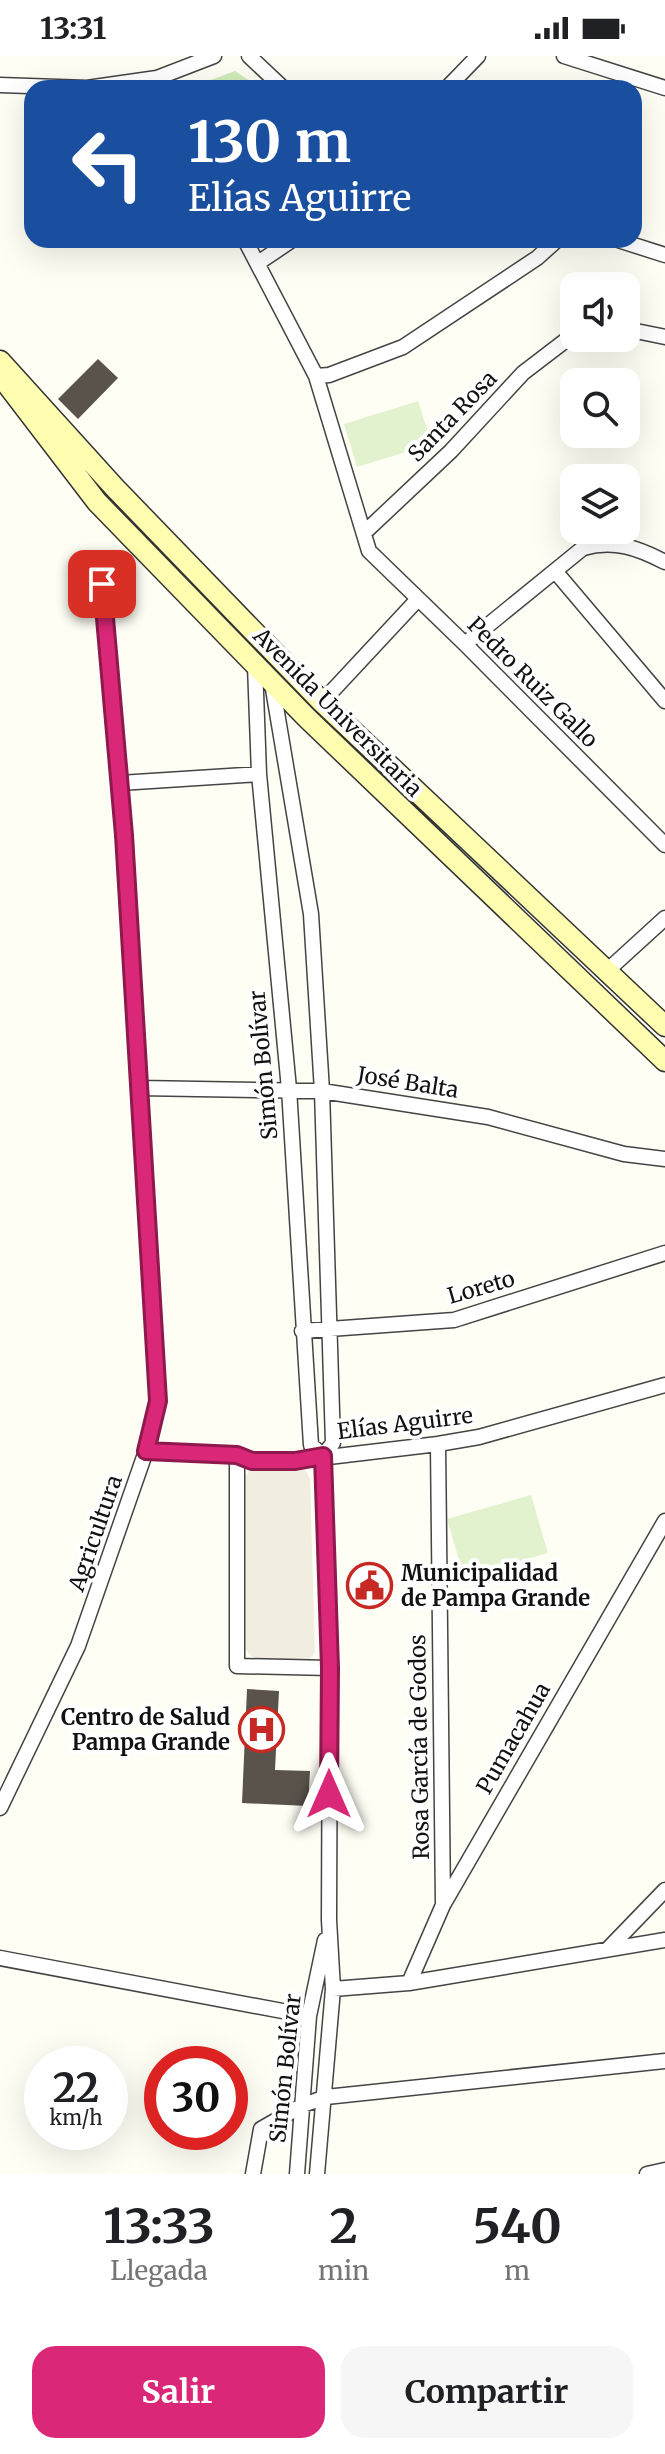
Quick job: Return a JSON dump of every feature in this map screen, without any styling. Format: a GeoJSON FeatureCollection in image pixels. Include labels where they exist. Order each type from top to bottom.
{"type":"FeatureCollection","features":[{"type":"Feature","properties":{"kind":"main road","name":"Avenida Universitaria"},"geometry":{"type":"LineString","coordinates":[[0,361],[115,488],[322,702],[665,1026]]}},
{"type":"Feature","properties":{"kind":"main road","name":"Avenida Universitaria"},"geometry":{"type":"LineString","coordinates":[[0,375],[97,502],[255,665],[665,1061]]}},
{"type":"Feature","properties":{"kind":"street"},"geometry":{"type":"LineString","coordinates":[[166,80],[214,56]]}},
{"type":"Feature","properties":{"kind":"street"},"geometry":{"type":"LineString","coordinates":[[249,56],[274,80]]}},
{"type":"Feature","properties":{"kind":"street"},"geometry":{"type":"LineString","coordinates":[[455,80],[478,56]]}},
{"type":"Feature","properties":{"kind":"street"},"geometry":{"type":"LineString","coordinates":[[564,56],[640,80]]}},
{"type":"Feature","properties":{"kind":"street"},"geometry":{"type":"LineString","coordinates":[[642,81],[665,88]]}},
{"type":"Feature","properties":{"kind":"street"},"geometry":{"type":"LineString","coordinates":[[0,85],[24,86]]}},
{"type":"Feature","properties":{"kind":"street"},"geometry":{"type":"LineString","coordinates":[[250,248],[316,376],[365,532]]}},
{"type":"Feature","properties":{"kind":"street"},"geometry":{"type":"LineString","coordinates":[[258,263],[280,248]]}},
{"type":"Feature","properties":{"kind":"street"},"geometry":{"type":"LineString","coordinates":[[316,376],[329,375],[403,347],[548,248]]}},
{"type":"Feature","properties":{"kind":"street"},"geometry":{"type":"LineString","coordinates":[[642,248],[665,255]]}},
{"type":"Feature","properties":{"kind":"street"},"geometry":{"type":"LineString","coordinates":[[640,332],[665,337]]}},
{"type":"Feature","properties":{"kind":"street","name":"Santa Rosa"},"geometry":{"type":"LineString","coordinates":[[365,532],[451,451],[523,373],[560,345]]}},
{"type":"Feature","properties":{"kind":"street","name":"Pedro Ruiz Gallo"},"geometry":{"type":"LineString","coordinates":[[365,532],[369,551],[665,845]]}},
{"type":"Feature","properties":{"kind":"street"},"geometry":{"type":"LineString","coordinates":[[465,644],[583,548],[599,543],[641,550],[665,562]]}},
{"type":"Feature","properties":{"kind":"street"},"geometry":{"type":"LineString","coordinates":[[555,571],[665,701]]}},
{"type":"Feature","properties":{"kind":"street","name":"Agricultura"},"geometry":{"type":"LineString","coordinates":[[0,1808],[78,1646],[146,1451],[158,1401],[120,783],[102,584]]}},
{"type":"Feature","properties":{"kind":"street"},"geometry":{"type":"LineString","coordinates":[[322,702],[418,599]]}},
{"type":"Feature","properties":{"kind":"street","name":"Simón Bolívar"},"geometry":{"type":"LineString","coordinates":[[255,665],[259,774],[289,1089],[311,1445],[323,1456]]}},
{"type":"Feature","properties":{"kind":"street","name":"Simón Bolívar"},"geometry":{"type":"LineString","coordinates":[[272,682],[311,914],[322,1091],[333,1443],[323,1456],[330,1668],[329,1920],[333,1989],[317,2174]]}},
{"type":"Feature","properties":{"kind":"street"},"geometry":{"type":"LineString","coordinates":[[120,783],[259,774]]}},
{"type":"Feature","properties":{"kind":"street"},"geometry":{"type":"LineString","coordinates":[[608,970],[665,918]]}},
{"type":"Feature","properties":{"kind":"street","name":"José Balta"},"geometry":{"type":"LineString","coordinates":[[139,1088],[322,1091],[488,1117],[624,1154],[665,1159]]}},
{"type":"Feature","properties":{"kind":"street","name":"Loreto"},"geometry":{"type":"LineString","coordinates":[[302,1331],[454,1320],[665,1253]]}},
{"type":"Feature","properties":{"kind":"street","name":"Elías Aguirre"},"geometry":{"type":"LineString","coordinates":[[146,1451],[237,1455],[252,1461],[280,1461],[438,1444],[479,1437],[665,1385]]}},
{"type":"Feature","properties":{"kind":"street","name":"Rosa García de Godos"},"geometry":{"type":"LineString","coordinates":[[438,1444],[443,1905]]}},
{"type":"Feature","properties":{"kind":"street"},"geometry":{"type":"LineString","coordinates":[[237,1455],[237,1666],[330,1668]]}},
{"type":"Feature","properties":{"kind":"street","name":"Pumacahua"},"geometry":{"type":"LineString","coordinates":[[409,1983],[443,1905],[665,1521]]}},
{"type":"Feature","properties":{"kind":"street"},"geometry":{"type":"LineString","coordinates":[[608,1949],[665,1890]]}},
{"type":"Feature","properties":{"kind":"street","name":"Simón Bolívar"},"geometry":{"type":"LineString","coordinates":[[297,2174],[309,2016],[329,1920]]}},
{"type":"Feature","properties":{"kind":"street"},"geometry":{"type":"LineString","coordinates":[[333,1989],[409,1983],[665,1940]]}},
{"type":"Feature","properties":{"kind":"street"},"geometry":{"type":"LineString","coordinates":[[0,1958],[309,2016]]}},
{"type":"Feature","properties":{"kind":"street"},"geometry":{"type":"LineString","coordinates":[[253,2174],[261,2129],[303,2105],[326,2097],[665,2061]]}},
{"type":"Feature","properties":{"kind":"street"},"geometry":{"type":"LineString","coordinates":[[647,2174],[665,2170]]}},
{"type":"Feature","properties":{"kind":"green space"},"geometry":{"type":"Polygon","coordinates":[[[235,71],[248,80],[211,80],[235,71]]]}},
{"type":"Feature","properties":{"kind":"green space"},"geometry":{"type":"Polygon","coordinates":[[[418,401],[432,444],[357,467],[344,424],[418,401]]]}},
{"type":"Feature","properties":{"kind":"green space"},"geometry":{"type":"Polygon","coordinates":[[[531,1495],[548,1553],[464,1577],[447,1519],[531,1495]]]}},
{"type":"Feature","properties":{"kind":"shaded area"},"geometry":{"type":"Polygon","coordinates":[[[299,1467],[310,1479],[315,1652],[307,1662],[255,1660],[244,1648],[244,1479],[255,1468],[299,1467]]]}},
{"type":"Feature","properties":{"kind":"building"},"geometry":{"type":"Polygon","coordinates":[[[98,359],[118,378],[78,419],[58,399],[98,359]]]}},
{"type":"Feature","properties":{"kind":"building","name":"Centro de Salud Pampa Grande"},"geometry":{"type":"Polygon","coordinates":[[[247,1689],[279,1691],[275,1770],[310,1771],[308,1806],[242,1803],[247,1689]]]}},
{"type":"Feature","properties":{"kind":"place","name":"Municipalidad de Pampa Grande"},"geometry":{"type":"Point","coordinates":[370,1586]}},
{"type":"Feature","properties":{"kind":"place","name":"Centro de Salud Pampa Grande"},"geometry":{"type":"Point","coordinates":[261,1730]}},
{"type":"Feature","properties":{"kind":"route"},"geometry":{"type":"LineString","coordinates":[[102,584],[124,835],[158,1401],[146,1451],[237,1455],[252,1461],[295,1461],[323,1456],[330,1668],[329,1794]]}}]}
